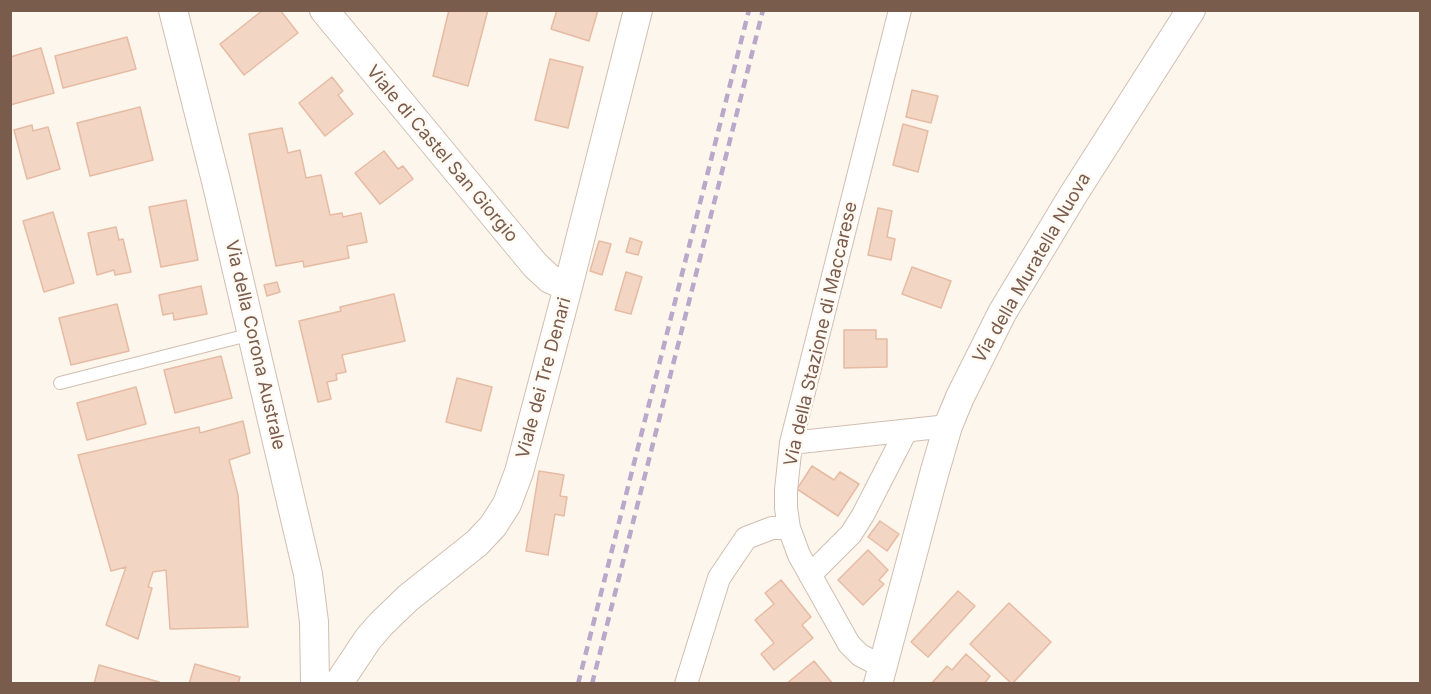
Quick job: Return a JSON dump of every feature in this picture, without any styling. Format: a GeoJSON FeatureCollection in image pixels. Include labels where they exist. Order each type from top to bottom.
{"type":"FeatureCollection","features":[{"type":"Feature","properties":{"kind":"street","name":"Via della Corona Australe"},"geometry":{"type":"LineString","coordinates":[[173,10],[216,181],[308,574],[314,629],[315,684]]}},
{"type":"Feature","properties":{"kind":"street","name":"Viale di Castel San Giorgio"},"geometry":{"type":"LineString","coordinates":[[324,10],[540,271],[550,279],[568,287]]}},
{"type":"Feature","properties":{"kind":"street","name":"Viale dei Tre Denari"},"geometry":{"type":"LineString","coordinates":[[338,684],[361,648],[381,624],[408,598],[477,543],[502,512],[519,472],[638,10]]}},
{"type":"Feature","properties":{"kind":"street","name":"Via della Stazione di Maccarese"},"geometry":{"type":"LineString","coordinates":[[880,675],[849,644],[795,546],[789,528],[786,490],[791,442],[900,10]]}},
{"type":"Feature","properties":{"kind":"street","name":"Via della Muratella Nuova"},"geometry":{"type":"LineString","coordinates":[[880,675],[948,426],[974,367],[1002,313],[1079,185],[1191,10]]}},
{"type":"Feature","properties":{"kind":"street"},"geometry":{"type":"LineString","coordinates":[[791,442],[948,426]]}},
{"type":"Feature","properties":{"kind":"street"},"geometry":{"type":"LineString","coordinates":[[810,575],[851,534],[906,431]]}},
{"type":"Feature","properties":{"kind":"street"},"geometry":{"type":"LineString","coordinates":[[686,684],[719,578],[746,538],[772,528],[789,528]]}},
{"type":"Feature","properties":{"kind":"lane"},"geometry":{"type":"LineString","coordinates":[[60,383],[252,334]]}},
{"type":"Feature","properties":{"kind":"building"},"geometry":{"type":"Polygon","coordinates":[[[263,10],[280,10],[298,33],[244,75],[220,44],[263,10]]]}},
{"type":"Feature","properties":{"kind":"building"},"geometry":{"type":"Polygon","coordinates":[[[449,10],[488,10],[468,86],[433,76],[449,10]]]}},
{"type":"Feature","properties":{"kind":"building"},"geometry":{"type":"Polygon","coordinates":[[[557,10],[598,10],[589,41],[551,29],[557,10]]]}},
{"type":"Feature","properties":{"kind":"building"},"geometry":{"type":"Polygon","coordinates":[[[127,37],[136,69],[63,88],[55,56],[127,37]]]}},
{"type":"Feature","properties":{"kind":"building"},"geometry":{"type":"Polygon","coordinates":[[[41,48],[54,93],[10,105],[10,57],[41,48]]]}},
{"type":"Feature","properties":{"kind":"building"},"geometry":{"type":"Polygon","coordinates":[[[550,59],[583,67],[568,128],[535,120],[550,59]]]}},
{"type":"Feature","properties":{"kind":"building"},"geometry":{"type":"Polygon","coordinates":[[[332,77],[343,91],[338,95],[353,114],[325,136],[299,103],[332,77]]]}},
{"type":"Feature","properties":{"kind":"building"},"geometry":{"type":"Polygon","coordinates":[[[912,90],[938,96],[931,123],[906,117],[912,90]]]}},
{"type":"Feature","properties":{"kind":"building"},"geometry":{"type":"Polygon","coordinates":[[[140,107],[153,160],[90,176],[77,123],[140,107]]]}},
{"type":"Feature","properties":{"kind":"building"},"geometry":{"type":"Polygon","coordinates":[[[903,124],[928,131],[918,172],[893,165],[903,124]]]}},
{"type":"Feature","properties":{"kind":"building"},"geometry":{"type":"Polygon","coordinates":[[[32,125],[33,131],[48,127],[60,169],[27,179],[14,130],[32,125]]]}},
{"type":"Feature","properties":{"kind":"building"},"geometry":{"type":"Polygon","coordinates":[[[282,128],[288,153],[300,150],[306,178],[321,175],[330,215],[342,213],[343,217],[361,213],[367,242],[347,246],[349,258],[304,267],[303,261],[276,266],[249,134],[282,128]]]}},
{"type":"Feature","properties":{"kind":"building"},"geometry":{"type":"Polygon","coordinates":[[[384,151],[398,169],[403,166],[413,179],[380,204],[355,173],[384,151]]]}},
{"type":"Feature","properties":{"kind":"building"},"geometry":{"type":"Polygon","coordinates":[[[186,200],[198,260],[161,267],[149,207],[186,200]]]}},
{"type":"Feature","properties":{"kind":"building"},"geometry":{"type":"Polygon","coordinates":[[[878,208],[892,211],[887,237],[895,239],[891,260],[868,255],[878,208]]]}},
{"type":"Feature","properties":{"kind":"building"},"geometry":{"type":"Polygon","coordinates":[[[53,212],[74,283],[44,292],[23,221],[53,212]]]}},
{"type":"Feature","properties":{"kind":"building"},"geometry":{"type":"Polygon","coordinates":[[[116,227],[119,240],[123,239],[131,272],[115,275],[114,270],[97,275],[88,233],[116,227]]]}},
{"type":"Feature","properties":{"kind":"building"},"geometry":{"type":"Polygon","coordinates":[[[630,238],[642,242],[638,255],[626,252],[630,238]]]}},
{"type":"Feature","properties":{"kind":"building"},"geometry":{"type":"Polygon","coordinates":[[[599,241],[611,244],[602,275],[590,271],[599,241]]]}},
{"type":"Feature","properties":{"kind":"building"},"geometry":{"type":"Polygon","coordinates":[[[912,267],[951,281],[941,308],[902,294],[912,267]]]}},
{"type":"Feature","properties":{"kind":"building"},"geometry":{"type":"Polygon","coordinates":[[[626,272],[642,277],[631,314],[615,310],[626,272]]]}},
{"type":"Feature","properties":{"kind":"building"},"geometry":{"type":"Polygon","coordinates":[[[277,282],[280,292],[267,296],[264,285],[277,282]]]}},
{"type":"Feature","properties":{"kind":"building"},"geometry":{"type":"Polygon","coordinates":[[[201,286],[207,314],[174,320],[173,313],[163,315],[159,295],[201,286]]]}},
{"type":"Feature","properties":{"kind":"building"},"geometry":{"type":"Polygon","coordinates":[[[394,294],[405,341],[342,355],[346,372],[336,374],[337,380],[327,382],[331,399],[318,402],[299,321],[341,311],[340,307],[394,294]]]}},
{"type":"Feature","properties":{"kind":"building"},"geometry":{"type":"Polygon","coordinates":[[[117,304],[129,351],[71,365],[59,318],[117,304]]]}},
{"type":"Feature","properties":{"kind":"building"},"geometry":{"type":"Polygon","coordinates":[[[844,330],[876,330],[876,339],[887,339],[887,367],[844,368],[844,330]]]}},
{"type":"Feature","properties":{"kind":"building"},"geometry":{"type":"Polygon","coordinates":[[[221,356],[232,398],[175,413],[164,370],[221,356]]]}},
{"type":"Feature","properties":{"kind":"building"},"geometry":{"type":"Polygon","coordinates":[[[457,378],[492,387],[481,431],[446,422],[457,378]]]}},
{"type":"Feature","properties":{"kind":"building"},"geometry":{"type":"Polygon","coordinates":[[[136,387],[146,424],[87,440],[77,403],[136,387]]]}},
{"type":"Feature","properties":{"kind":"building"},"geometry":{"type":"Polygon","coordinates":[[[243,421],[250,453],[229,460],[238,495],[248,627],[170,629],[166,570],[153,572],[148,587],[152,588],[138,639],[106,625],[126,567],[111,571],[78,455],[199,427],[200,433],[243,421]]]}},
{"type":"Feature","properties":{"kind":"building"},"geometry":{"type":"Polygon","coordinates":[[[812,466],[834,480],[840,472],[859,484],[838,516],[797,489],[812,466]]]}},
{"type":"Feature","properties":{"kind":"building"},"geometry":{"type":"Polygon","coordinates":[[[539,471],[564,475],[560,496],[567,497],[564,516],[555,514],[548,555],[526,551],[539,471]]]}},
{"type":"Feature","properties":{"kind":"building"},"geometry":{"type":"Polygon","coordinates":[[[880,521],[899,534],[887,551],[868,537],[880,521]]]}},
{"type":"Feature","properties":{"kind":"building"},"geometry":{"type":"Polygon","coordinates":[[[868,550],[888,570],[879,580],[884,584],[863,605],[838,580],[868,550]]]}},
{"type":"Feature","properties":{"kind":"building"},"geometry":{"type":"Polygon","coordinates":[[[781,580],[811,617],[802,625],[813,638],[774,670],[761,654],[774,643],[755,620],[774,604],[765,593],[781,580]]]}},
{"type":"Feature","properties":{"kind":"building"},"geometry":{"type":"Polygon","coordinates":[[[958,591],[975,606],[928,657],[911,642],[958,591]]]}},
{"type":"Feature","properties":{"kind":"building"},"geometry":{"type":"Polygon","coordinates":[[[1009,603],[1051,642],[1012,684],[970,644],[1009,603]]]}},
{"type":"Feature","properties":{"kind":"building"},"geometry":{"type":"Polygon","coordinates":[[[966,654],[990,676],[984,684],[931,684],[947,666],[952,670],[966,654]]]}},
{"type":"Feature","properties":{"kind":"building"},"geometry":{"type":"Polygon","coordinates":[[[814,661],[833,684],[786,684],[814,661]]]}},
{"type":"Feature","properties":{"kind":"building"},"geometry":{"type":"Polygon","coordinates":[[[195,664],[240,677],[238,684],[189,684],[195,664]]]}},
{"type":"Feature","properties":{"kind":"building"},"geometry":{"type":"Polygon","coordinates":[[[99,665],[159,682],[158,684],[94,684],[99,665]]]}},
{"type":"Feature","properties":{"kind":"railway"},"geometry":{"type":"LineString","coordinates":[[578,684],[749,10]]}},
{"type":"Feature","properties":{"kind":"railway"},"geometry":{"type":"LineString","coordinates":[[592,684],[763,10]]}}]}
